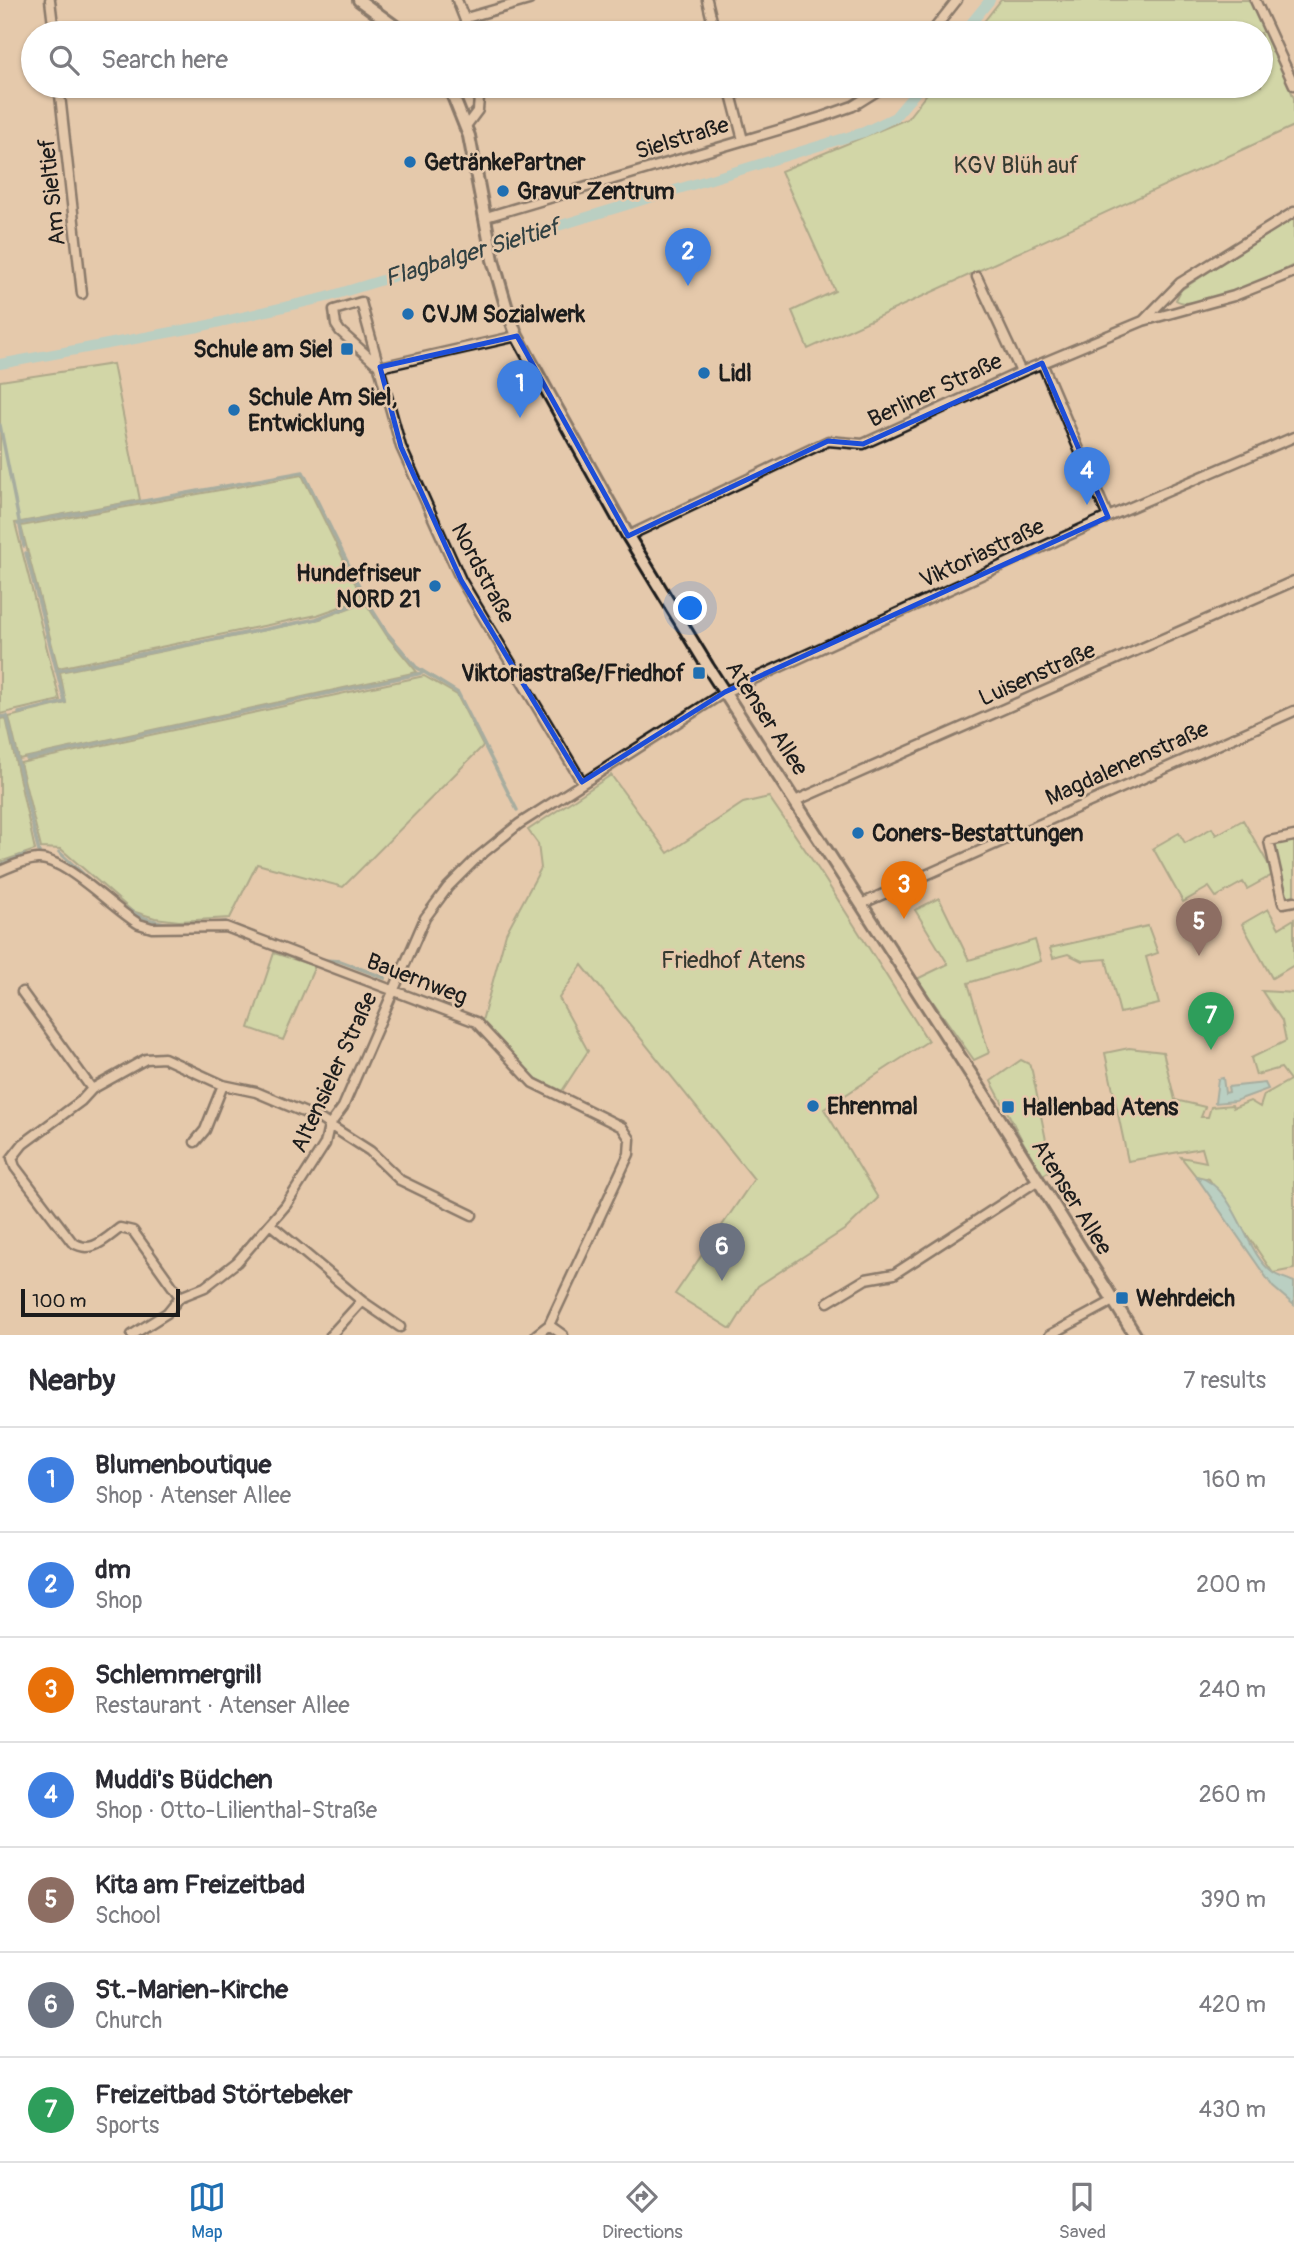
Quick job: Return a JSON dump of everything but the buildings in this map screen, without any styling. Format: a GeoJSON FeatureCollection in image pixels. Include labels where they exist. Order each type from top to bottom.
{"type":"FeatureCollection","features":[{"type":"Feature","properties":{"kind":"street"},"geometry":{"type":"LineString","coordinates":[[50,0],[53,21]]}},
{"type":"Feature","properties":{"kind":"street"},"geometry":{"type":"LineString","coordinates":[[359,0],[388,21]]}},
{"type":"Feature","properties":{"kind":"street"},"geometry":{"type":"LineString","coordinates":[[457,0],[467,21]]}},
{"type":"Feature","properties":{"kind":"street"},"geometry":{"type":"LineString","coordinates":[[466,18],[510,3],[529,0]]}},
{"type":"Feature","properties":{"kind":"street"},"geometry":{"type":"LineString","coordinates":[[707,0],[712,21]]}},
{"type":"Feature","properties":{"kind":"street"},"geometry":{"type":"LineString","coordinates":[[940,21],[957,0]]}},
{"type":"Feature","properties":{"kind":"street"},"geometry":{"type":"LineString","coordinates":[[1255,0],[1265,21]]}},
{"type":"Feature","properties":{"kind":"street"},"geometry":{"type":"LineString","coordinates":[[1273,39],[1294,85]]}},
{"type":"Feature","properties":{"kind":"street","name":"Am Sieltief"},"geometry":{"type":"LineString","coordinates":[[61,98],[82,294]]}},
{"type":"Feature","properties":{"kind":"street","name":"Atenser Allee"},"geometry":{"type":"LineString","coordinates":[[454,98],[466,126],[493,260],[517,336],[628,536],[1135,1335]]}},
{"type":"Feature","properties":{"kind":"street"},"geometry":{"type":"LineString","coordinates":[[466,126],[478,110],[479,98]]}},
{"type":"Feature","properties":{"kind":"street"},"geometry":{"type":"LineString","coordinates":[[732,98],[743,140]]}},
{"type":"Feature","properties":{"kind":"street","name":"Sielstraße"},"geometry":{"type":"LineString","coordinates":[[485,217],[853,106],[866,98]]}},
{"type":"Feature","properties":{"kind":"street","name":"Berliner Straße"},"geometry":{"type":"LineString","coordinates":[[1143,321],[1180,283],[1294,212]]}},
{"type":"Feature","properties":{"kind":"street","name":"Berliner Straße"},"geometry":{"type":"LineString","coordinates":[[628,536],[828,441],[863,444],[1021,372],[1143,321],[1234,296],[1294,272]]}},
{"type":"Feature","properties":{"kind":"street"},"geometry":{"type":"LineString","coordinates":[[977,277],[1021,372]]}},
{"type":"Feature","properties":{"kind":"street","name":"Nordstraße"},"geometry":{"type":"LineString","coordinates":[[380,367],[340,331],[336,325],[334,310],[361,302],[380,367],[401,447],[461,580],[582,782]]}},
{"type":"Feature","properties":{"kind":"street"},"geometry":{"type":"LineString","coordinates":[[380,367],[517,336]]}},
{"type":"Feature","properties":{"kind":"street"},"geometry":{"type":"LineString","coordinates":[[1042,363],[1108,517]]}},
{"type":"Feature","properties":{"kind":"street","name":"Viktoriastraße"},"geometry":{"type":"LineString","coordinates":[[725,692],[1108,517],[1294,437]]}},
{"type":"Feature","properties":{"kind":"street","name":"Luisenstraße"},"geometry":{"type":"LineString","coordinates":[[795,801],[1294,581]]}},
{"type":"Feature","properties":{"kind":"street","name":"Altensieler Straße"},"geometry":{"type":"LineString","coordinates":[[132,1335],[167,1313],[180,1297],[205,1287],[237,1262],[271,1225],[325,1144],[329,1126],[343,1107],[411,946],[448,887],[477,858],[519,824],[725,692]]}},
{"type":"Feature","properties":{"kind":"street","name":"Magdalenenstraße"},"geometry":{"type":"LineString","coordinates":[[861,904],[1294,711]]}},
{"type":"Feature","properties":{"kind":"street"},"geometry":{"type":"LineString","coordinates":[[1294,836],[1269,841],[1283,903],[1294,901]]}},
{"type":"Feature","properties":{"kind":"street","name":"Bauernweg"},"geometry":{"type":"LineString","coordinates":[[0,871],[24,862],[47,859],[63,867],[139,924],[152,928],[226,927],[476,1021],[533,1083],[622,1127],[630,1139],[629,1154],[549,1325]]}},
{"type":"Feature","properties":{"kind":"street"},"geometry":{"type":"LineString","coordinates":[[22,992],[92,1089]]}},
{"type":"Feature","properties":{"kind":"street"},"geometry":{"type":"LineString","coordinates":[[180,1297],[133,1231],[120,1228],[93,1248],[80,1248],[72,1242],[15,1167],[12,1158],[15,1151],[92,1089],[146,1059],[164,1058],[223,1085],[256,1092],[320,1119],[370,1151],[400,1180],[472,1215]]}},
{"type":"Feature","properties":{"kind":"street"},"geometry":{"type":"LineString","coordinates":[[195,1142],[205,1130],[223,1085]]}},
{"type":"Feature","properties":{"kind":"street"},"geometry":{"type":"LineString","coordinates":[[828,1302],[866,1279],[894,1274],[1037,1181]]}},
{"type":"Feature","properties":{"kind":"street"},"geometry":{"type":"LineString","coordinates":[[271,1225],[362,1301],[400,1327]]}},
{"type":"Feature","properties":{"kind":"street"},"geometry":{"type":"LineString","coordinates":[[331,1335],[362,1301]]}},
{"type":"Feature","properties":{"kind":"street"},"geometry":{"type":"LineString","coordinates":[[1050,1335],[1113,1301]]}},
{"type":"Feature","properties":{"kind":"street"},"geometry":{"type":"LineString","coordinates":[[536,1335],[549,1325],[563,1335]]}},
{"type":"Feature","properties":{"kind":"highlighted area"},"geometry":{"type":"Polygon","coordinates":[[[517,336],[628,536],[828,441],[863,444],[1042,363],[1108,517],[725,692],[582,782],[461,580],[401,447],[380,367],[517,336]]]}},
{"type":"Feature","properties":{"kind":"green space","name":"KGV Blüh auf"},"geometry":{"type":"Polygon","coordinates":[[[1001,0],[1254,0],[1263,21],[984,21],[1001,0]]]}},
{"type":"Feature","properties":{"kind":"green space","name":"KGV Blüh auf"},"geometry":{"type":"Polygon","coordinates":[[[1273,47],[1294,98],[1294,126],[808,349],[792,311],[835,291],[781,171],[907,119],[924,98],[1273,98],[1273,47]]]}},
{"type":"Feature","properties":{"kind":"green space"},"geometry":{"type":"Polygon","coordinates":[[[1294,216],[1294,265],[1216,298],[1186,303],[1176,300],[1181,290],[1294,216]]]}},
{"type":"Feature","properties":{"kind":"green space"},"geometry":{"type":"Polygon","coordinates":[[[113,364],[140,500],[15,523],[60,700],[0,714],[0,381],[113,364]]]}},
{"type":"Feature","properties":{"kind":"green space"},"geometry":{"type":"Polygon","coordinates":[[[302,475],[363,599],[317,615],[58,668],[21,526],[302,475]]]}},
{"type":"Feature","properties":{"kind":"green space"},"geometry":{"type":"Polygon","coordinates":[[[365,602],[387,636],[417,672],[19,759],[9,717],[66,703],[60,672],[320,619],[365,602]]]}},
{"type":"Feature","properties":{"kind":"green space"},"geometry":{"type":"Polygon","coordinates":[[[424,676],[457,695],[483,746],[343,887],[257,864],[230,918],[179,921],[155,918],[132,911],[61,849],[41,848],[20,763],[424,676]]]}},
{"type":"Feature","properties":{"kind":"green space"},"geometry":{"type":"Polygon","coordinates":[[[6,718],[35,850],[0,862],[0,719],[6,718]]]}},
{"type":"Feature","properties":{"kind":"green space","name":"Friedhof Atens"},"geometry":{"type":"Polygon","coordinates":[[[611,775],[668,853],[743,803],[769,797],[928,1041],[824,1109],[878,1198],[847,1228],[758,1286],[731,1329],[675,1294],[754,1179],[582,965],[559,998],[588,1051],[562,1091],[535,1078],[482,1021],[506,933],[541,868],[538,844],[528,830],[611,775]]]}},
{"type":"Feature","properties":{"kind":"green space"},"geometry":{"type":"Polygon","coordinates":[[[1243,820],[1274,874],[1247,889],[1243,882],[1216,897],[1209,887],[1183,902],[1153,848],[1179,833],[1185,843],[1212,828],[1216,835],[1243,820]]]}},
{"type":"Feature","properties":{"kind":"green space"},"geometry":{"type":"Polygon","coordinates":[[[1294,840],[1294,898],[1284,900],[1271,844],[1294,840]]]}},
{"type":"Feature","properties":{"kind":"green space"},"geometry":{"type":"Polygon","coordinates":[[[939,898],[969,960],[1035,940],[1041,961],[968,983],[989,1053],[974,1060],[917,979],[948,964],[915,910],[939,898]]]}},
{"type":"Feature","properties":{"kind":"green space"},"geometry":{"type":"Polygon","coordinates":[[[1268,909],[1279,928],[1294,919],[1294,965],[1272,978],[1242,924],[1268,909]]]}},
{"type":"Feature","properties":{"kind":"green space"},"geometry":{"type":"Polygon","coordinates":[[[1148,926],[1158,953],[1146,957],[1159,1004],[1120,1013],[1106,959],[1082,961],[1068,954],[1053,958],[1050,948],[1148,926]]]}},
{"type":"Feature","properties":{"kind":"green space"},"geometry":{"type":"Polygon","coordinates":[[[274,953],[315,966],[283,1040],[249,1028],[274,953]]]}},
{"type":"Feature","properties":{"kind":"green space"},"geometry":{"type":"Polygon","coordinates":[[[1262,991],[1294,993],[1294,1269],[1273,1273],[1209,1179],[1196,1176],[1181,1157],[1206,1162],[1202,1148],[1128,1161],[1105,1053],[1129,1048],[1163,1052],[1175,1100],[1205,1107],[1201,1117],[1208,1117],[1211,1107],[1232,1105],[1233,1108],[1250,1101],[1260,1107],[1264,1095],[1290,1080],[1281,1068],[1256,1075],[1251,1058],[1286,1041],[1282,1021],[1262,991]]]}},
{"type":"Feature","properties":{"kind":"green space"},"geometry":{"type":"Polygon","coordinates":[[[1021,1060],[1029,1064],[1032,1071],[1052,1170],[1041,1176],[991,1081],[1021,1060]]]}},
{"type":"Feature","properties":{"kind":"water"},"geometry":{"type":"Polygon","coordinates":[[[1223,1078],[1225,1093],[1229,1092],[1228,1087],[1265,1083],[1268,1089],[1235,1101],[1215,1103],[1218,1079],[1223,1078]]]}},
{"type":"Feature","properties":{"kind":"water"},"geometry":{"type":"Polygon","coordinates":[[[1196,1176],[1210,1182],[1221,1192],[1263,1263],[1273,1273],[1294,1282],[1294,1305],[1273,1287],[1196,1176]]]}},
{"type":"Feature","properties":{"kind":"waterway","name":"Flagbalger Sieltief"},"geometry":{"type":"LineString","coordinates":[[973,21],[990,0]]}},
{"type":"Feature","properties":{"kind":"waterway","name":"Flagbalger Sieltief"},"geometry":{"type":"LineString","coordinates":[[0,364],[199,327],[327,297],[864,132],[895,117],[911,98]]}},
{"type":"Feature","properties":{"kind":"waterway"},"geometry":{"type":"LineString","coordinates":[[0,425],[24,546]]}},
{"type":"Feature","properties":{"kind":"waterway"},"geometry":{"type":"LineString","coordinates":[[18,524],[303,472],[366,600],[387,633],[416,667],[458,693],[517,810]]}},
{"type":"Feature","properties":{"kind":"waterway"},"geometry":{"type":"LineString","coordinates":[[19,713],[65,702],[26,553]]}},
{"type":"Feature","properties":{"kind":"waterway"},"geometry":{"type":"LineString","coordinates":[[56,671],[316,619],[366,600]]}},
{"type":"Feature","properties":{"kind":"waterway"},"geometry":{"type":"LineString","coordinates":[[27,759],[422,673]]}},
{"type":"Feature","properties":{"kind":"waterway"},"geometry":{"type":"LineString","coordinates":[[0,717],[7,716],[39,852]]}},
{"type":"Feature","properties":{"kind":"waterway"},"geometry":{"type":"LineString","coordinates":[[59,852],[102,891]]}},
{"type":"Feature","properties":{"kind":"waterway"},"geometry":{"type":"LineString","coordinates":[[0,865],[24,855]]}},
{"type":"Feature","properties":{"kind":"waterway"},"geometry":{"type":"LineString","coordinates":[[116,902],[143,917],[173,924]]}},
{"type":"Feature","properties":{"kind":"waterway"},"geometry":{"type":"LineString","coordinates":[[208,924],[226,922],[280,944]]}},
{"type":"Feature","properties":{"kind":"waterway"},"geometry":{"type":"LineString","coordinates":[[324,960],[340,961],[385,978]]}},
{"type":"Feature","properties":{"kind":"place","name":"GetränkePartner"},"geometry":{"type":"Point","coordinates":[410,162]}},
{"type":"Feature","properties":{"kind":"place","name":"Gravur Zentrum"},"geometry":{"type":"Point","coordinates":[503,191]}},
{"type":"Feature","properties":{"kind":"place","name":"dm"},"geometry":{"type":"Point","coordinates":[688,286]}},
{"type":"Feature","properties":{"kind":"place","name":"CVJM Sozialwerk"},"geometry":{"type":"Point","coordinates":[408,314]}},
{"type":"Feature","properties":{"kind":"place","name":"Schule am Siel"},"geometry":{"type":"Point","coordinates":[347,349]}},
{"type":"Feature","properties":{"kind":"place","name":"Lidl"},"geometry":{"type":"Point","coordinates":[704,373]}},
{"type":"Feature","properties":{"kind":"place","name":"Schule Am Siel, Entwicklung"},"geometry":{"type":"Point","coordinates":[234,410]}},
{"type":"Feature","properties":{"kind":"place","name":"Blumenboutique"},"geometry":{"type":"Point","coordinates":[520,418]}},
{"type":"Feature","properties":{"kind":"place","name":"Muddi's Büdchen"},"geometry":{"type":"Point","coordinates":[1087,505]}},
{"type":"Feature","properties":{"kind":"place","name":"Hundefriseur NORD 21"},"geometry":{"type":"Point","coordinates":[435,586]}},
{"type":"Feature","properties":{"kind":"place","name":"Viktoriastraße/Friedhof"},"geometry":{"type":"Point","coordinates":[699,673]}},
{"type":"Feature","properties":{"kind":"place","name":"Coners-Bestattungen"},"geometry":{"type":"Point","coordinates":[858,833]}},
{"type":"Feature","properties":{"kind":"place","name":"Schlemmergrill"},"geometry":{"type":"Point","coordinates":[904,919]}},
{"type":"Feature","properties":{"kind":"place","name":"Kita am Freizeitbad"},"geometry":{"type":"Point","coordinates":[1199,956]}},
{"type":"Feature","properties":{"kind":"place","name":"Freizeitbad Störtebeker"},"geometry":{"type":"Point","coordinates":[1211,1050]}},
{"type":"Feature","properties":{"kind":"place","name":"Ehrenmal"},"geometry":{"type":"Point","coordinates":[813,1106]}},
{"type":"Feature","properties":{"kind":"place","name":"Hallenbad Atens"},"geometry":{"type":"Point","coordinates":[1008,1107]}},
{"type":"Feature","properties":{"kind":"place","name":"St.-Marien-Kirche"},"geometry":{"type":"Point","coordinates":[722,1281]}},
{"type":"Feature","properties":{"kind":"place","name":"Wehrdeich"},"geometry":{"type":"Point","coordinates":[1122,1298]}}]}
